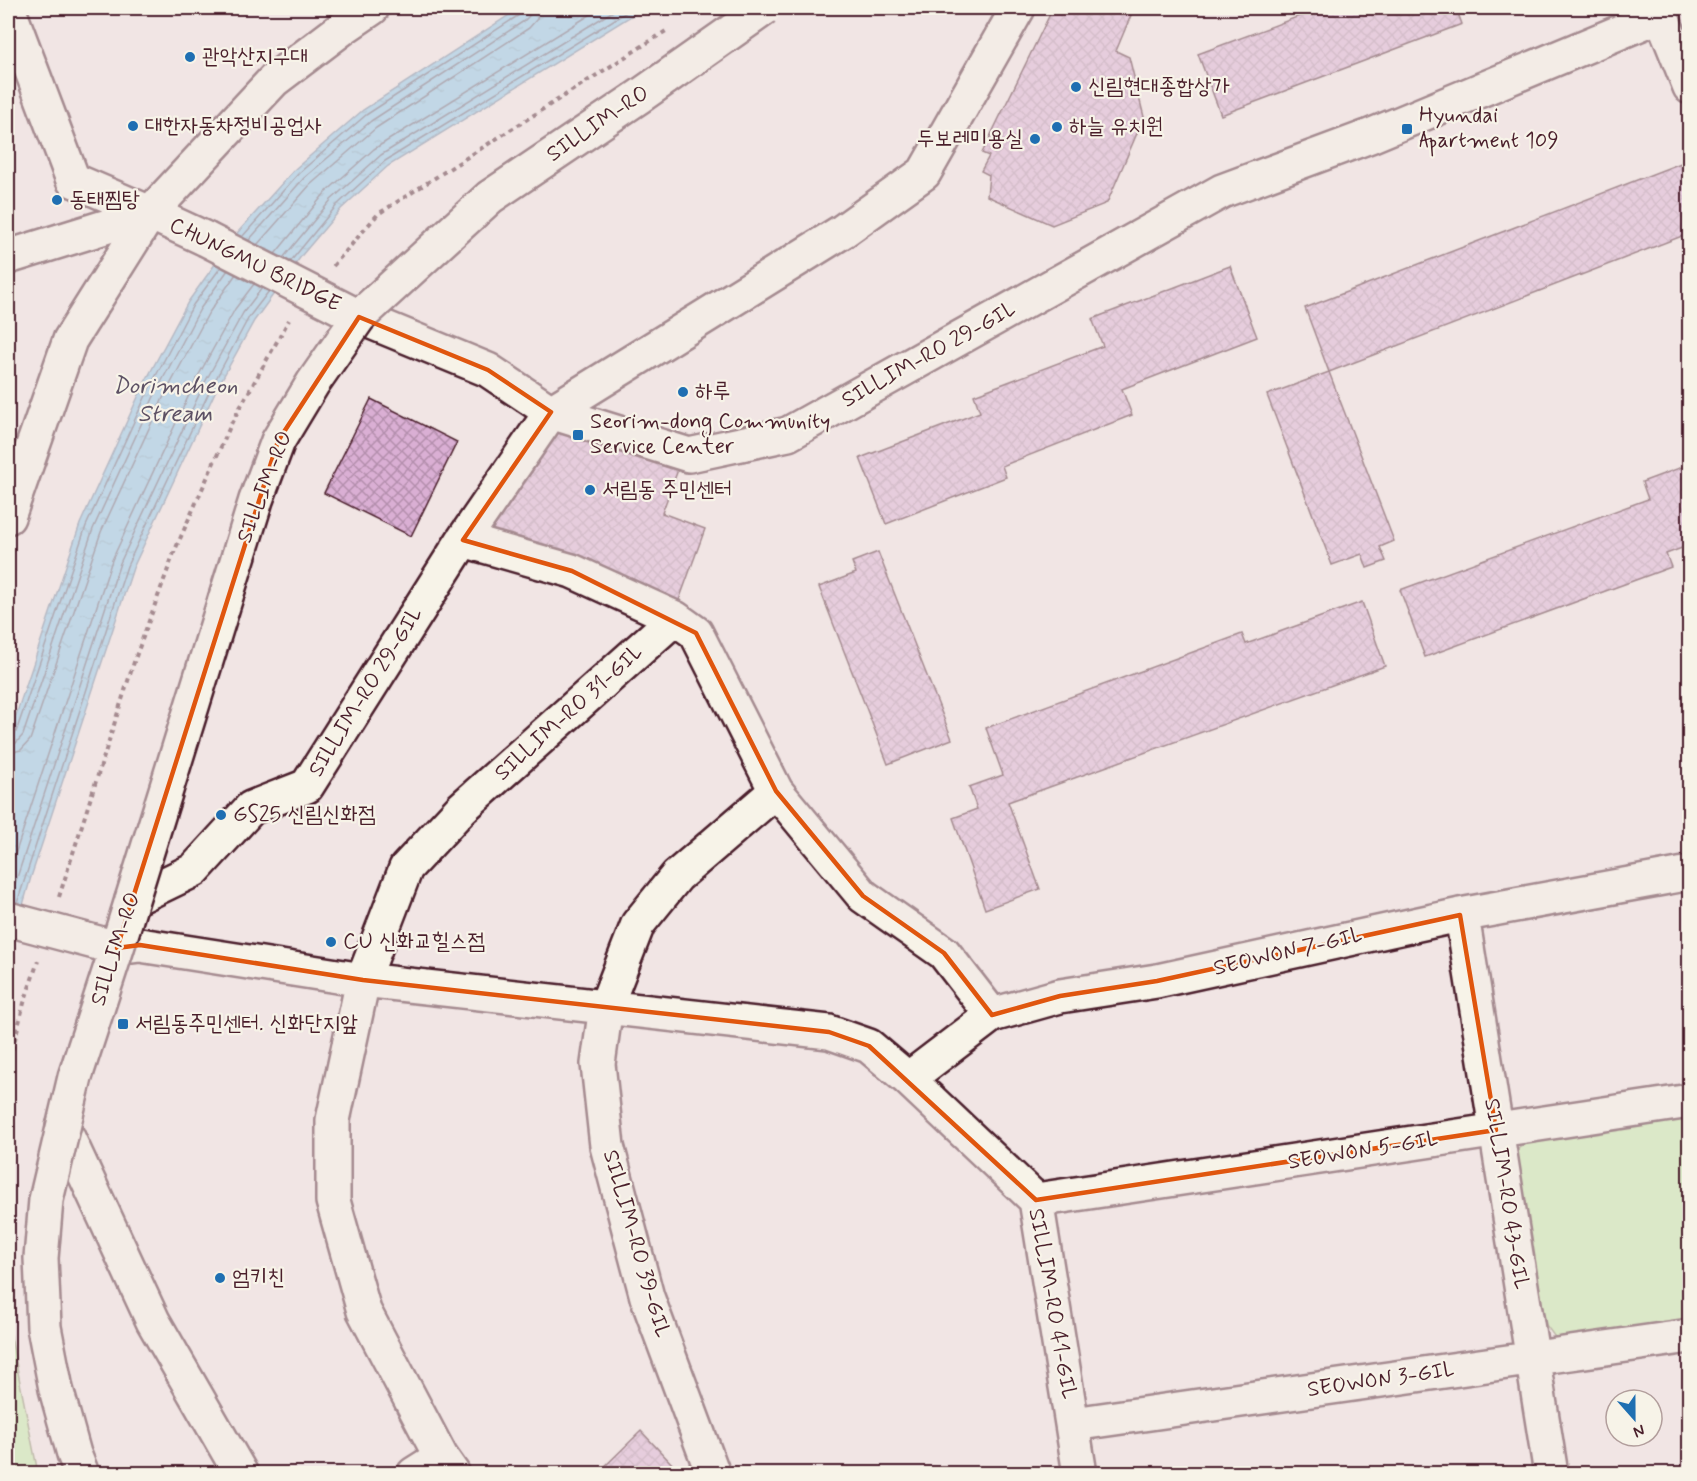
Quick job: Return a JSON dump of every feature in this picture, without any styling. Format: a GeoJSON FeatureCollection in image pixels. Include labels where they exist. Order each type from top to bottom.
{"type":"FeatureCollection","features":[{"type":"Feature","properties":{"kind":"street","name":"CHUNGMU BRIDGE"},"geometry":{"type":"LineString","coordinates":[[8,8],[73,180],[206,239],[359,317]]}},
{"type":"Feature","properties":{"kind":"street"},"geometry":{"type":"LineString","coordinates":[[8,517],[70,340],[150,213],[274,80],[342,17],[372,8]]}},
{"type":"Feature","properties":{"kind":"street","name":"SILLIM-RO"},"geometry":{"type":"LineString","coordinates":[[82,1473],[74,1454],[56,1389],[44,1327],[41,1258],[46,1200],[75,1077],[256,500],[278,441],[359,317],[490,197],[765,8]]}},
{"type":"Feature","properties":{"kind":"street","name":"SILLIM-RO 29-GIL"},"geometry":{"type":"LineString","coordinates":[[132,900],[194,870],[251,808],[307,786],[463,540],[551,412],[843,231],[924,173],[1018,8]]}},
{"type":"Feature","properties":{"kind":"street","name":"SILLIM-RO 29-GIL"},"geometry":{"type":"LineString","coordinates":[[359,317],[488,370],[551,412],[689,455],[788,434],[1222,191],[1370,136],[1661,15],[1689,87]]}},
{"type":"Feature","properties":{"kind":"street"},"geometry":{"type":"LineString","coordinates":[[8,256],[150,213]]}},
{"type":"Feature","properties":{"kind":"street"},"geometry":{"type":"LineString","coordinates":[[463,540],[572,571],[675,618],[696,633],[776,791],[863,896],[944,953],[992,1015]]}},
{"type":"Feature","properties":{"kind":"street","name":"SILLIM-RO 31-GIL"},"geometry":{"type":"LineString","coordinates":[[436,1468],[364,1311],[333,1201],[333,1120],[363,980],[406,868],[462,808],[675,618]]}},
{"type":"Feature","properties":{"kind":"street"},"geometry":{"type":"LineString","coordinates":[[606,1006],[638,924],[677,876],[776,791]]}},
{"type":"Feature","properties":{"kind":"street","name":"SEOWON 7-GIL"},"geometry":{"type":"LineString","coordinates":[[908,1079],[992,1015],[1060,996],[1156,981],[1460,915],[1689,873]]}},
{"type":"Feature","properties":{"kind":"street","name":"SILLIM-RO 43-GIL"},"geometry":{"type":"LineString","coordinates":[[1460,915],[1463,922],[1551,1473]]}},
{"type":"Feature","properties":{"kind":"street"},"geometry":{"type":"LineString","coordinates":[[8,919],[117,948],[140,945],[363,980],[829,1032],[869,1046],[908,1079]]}},
{"type":"Feature","properties":{"kind":"street","name":"SILLIM-RO 39-GIL"},"geometry":{"type":"LineString","coordinates":[[606,1006],[598,1064],[607,1146],[647,1297],[713,1473]]}},
{"type":"Feature","properties":{"kind":"street","name":"SILLIM-RO 41-GIL"},"geometry":{"type":"LineString","coordinates":[[908,1079],[1036,1200],[1080,1473]]}},
{"type":"Feature","properties":{"kind":"street","name":"SEOWON 5-GIL"},"geometry":{"type":"LineString","coordinates":[[1036,1200],[1689,1101]]}},
{"type":"Feature","properties":{"kind":"street"},"geometry":{"type":"LineString","coordinates":[[63,1127],[153,1321],[241,1473]]}},
{"type":"Feature","properties":{"kind":"street","name":"SEOWON 3-GIL"},"geometry":{"type":"LineString","coordinates":[[1073,1424],[1689,1336]]}},
{"type":"Feature","properties":{"kind":"path"},"geometry":{"type":"LineString","coordinates":[[8,1067],[38,959]]}},
{"type":"Feature","properties":{"kind":"highlighted area"},"geometry":{"type":"Polygon","coordinates":[[[359,317],[488,370],[551,412],[463,540],[572,571],[696,633],[776,791],[863,896],[944,953],[992,1015],[1060,996],[1157,981],[1460,915],[1496,1130],[1036,1200],[869,1046],[829,1032],[363,980],[140,945],[117,948],[278,441],[359,317]]]}},
{"type":"Feature","properties":{"kind":"green space"},"geometry":{"type":"Polygon","coordinates":[[[1689,1116],[1689,1320],[1557,1340],[1546,1325],[1515,1151],[1526,1143],[1689,1116]]]}},
{"type":"Feature","properties":{"kind":"green space"},"geometry":{"type":"Polygon","coordinates":[[[9,1327],[38,1473],[8,1473],[9,1327]]]}},
{"type":"Feature","properties":{"kind":"water","name":"Dorimcheon Stream"},"geometry":{"type":"Polygon","coordinates":[[[520,8],[644,8],[388,166],[341,209],[302,255],[254,321],[216,390],[133,568],[31,877],[8,957],[8,739],[80,524],[143,386],[188,302],[238,232],[295,169],[363,110],[520,8]]]}},
{"type":"Feature","properties":{"kind":"building","name":"신림현대종합상가"},"geometry":{"type":"Polygon","coordinates":[[[1053,8],[1134,8],[1116,51],[1129,57],[1144,117],[1107,203],[1052,225],[987,196],[989,175],[981,171],[989,156],[982,153],[1053,8]]]}},
{"type":"Feature","properties":{"kind":"building"},"geometry":{"type":"Polygon","coordinates":[[[1321,8],[1456,8],[1462,24],[1221,115],[1198,54],[1321,8]]]}},
{"type":"Feature","properties":{"kind":"building"},"geometry":{"type":"Polygon","coordinates":[[[1681,163],[1690,185],[1690,233],[1329,372],[1305,308],[1681,163]]]}},
{"type":"Feature","properties":{"kind":"building"},"geometry":{"type":"Polygon","coordinates":[[[1230,266],[1257,337],[1122,389],[1132,415],[1002,466],[1006,477],[886,524],[860,458],[980,412],[974,395],[1103,346],[1092,319],[1230,266]]]}},
{"type":"Feature","properties":{"kind":"building"},"geometry":{"type":"Polygon","coordinates":[[[1329,372],[1394,541],[1380,547],[1386,561],[1367,568],[1362,554],[1332,565],[1267,395],[1329,372]]]}},
{"type":"Feature","properties":{"kind":"building"},"geometry":{"type":"Polygon","coordinates":[[[371,399],[457,442],[411,536],[324,493],[371,399]]]}},
{"type":"Feature","properties":{"kind":"building","name":"서림동 주민센터"},"geometry":{"type":"Polygon","coordinates":[[[556,423],[679,467],[662,513],[705,529],[678,603],[479,532],[556,423]]]}},
{"type":"Feature","properties":{"kind":"building"},"geometry":{"type":"Polygon","coordinates":[[[1690,464],[1690,545],[1666,554],[1671,567],[1425,657],[1400,590],[1648,499],[1642,482],[1690,464]]]}},
{"type":"Feature","properties":{"kind":"building"},"geometry":{"type":"Polygon","coordinates":[[[878,552],[952,739],[888,764],[819,587],[856,573],[852,562],[878,552]]]}},
{"type":"Feature","properties":{"kind":"building"},"geometry":{"type":"Polygon","coordinates":[[[1362,602],[1385,666],[1008,802],[1040,889],[985,909],[953,818],[977,809],[969,787],[1003,775],[986,728],[1242,634],[1246,644],[1362,602]]]}},
{"type":"Feature","properties":{"kind":"building"},"geometry":{"type":"Polygon","coordinates":[[[641,1431],[675,1467],[669,1474],[597,1474],[641,1431]]]}},
{"type":"Feature","properties":{"kind":"place","name":"관악산지구대"},"geometry":{"type":"Point","coordinates":[190,57]}},
{"type":"Feature","properties":{"kind":"place","name":"신림현대종합상가"},"geometry":{"type":"Point","coordinates":[1076,87]}},
{"type":"Feature","properties":{"kind":"place","name":"대한자동차정비공업사"},"geometry":{"type":"Point","coordinates":[133,126]}},
{"type":"Feature","properties":{"kind":"place","name":"하늘 유치원"},"geometry":{"type":"Point","coordinates":[1057,127]}},
{"type":"Feature","properties":{"kind":"place","name":"Hyundai Apartment 109"},"geometry":{"type":"Point","coordinates":[1407,129]}},
{"type":"Feature","properties":{"kind":"place","name":"두보레미용실"},"geometry":{"type":"Point","coordinates":[1035,139]}},
{"type":"Feature","properties":{"kind":"place","name":"동태찜탕"},"geometry":{"type":"Point","coordinates":[57,200]}},
{"type":"Feature","properties":{"kind":"place","name":"하루"},"geometry":{"type":"Point","coordinates":[683,392]}},
{"type":"Feature","properties":{"kind":"place","name":"Seorim-dong Community Service Center"},"geometry":{"type":"Point","coordinates":[578,435]}},
{"type":"Feature","properties":{"kind":"place","name":"서림동 주민센터"},"geometry":{"type":"Point","coordinates":[590,490]}},
{"type":"Feature","properties":{"kind":"place","name":"GS25 신림신화점"},"geometry":{"type":"Point","coordinates":[221,815]}},
{"type":"Feature","properties":{"kind":"place","name":"CU 신화교힐스점"},"geometry":{"type":"Point","coordinates":[331,942]}},
{"type":"Feature","properties":{"kind":"place","name":"서림동주민센터. 신화단지앞"},"geometry":{"type":"Point","coordinates":[123,1024]}},
{"type":"Feature","properties":{"kind":"place","name":"엄키친"},"geometry":{"type":"Point","coordinates":[220,1278]}}]}
